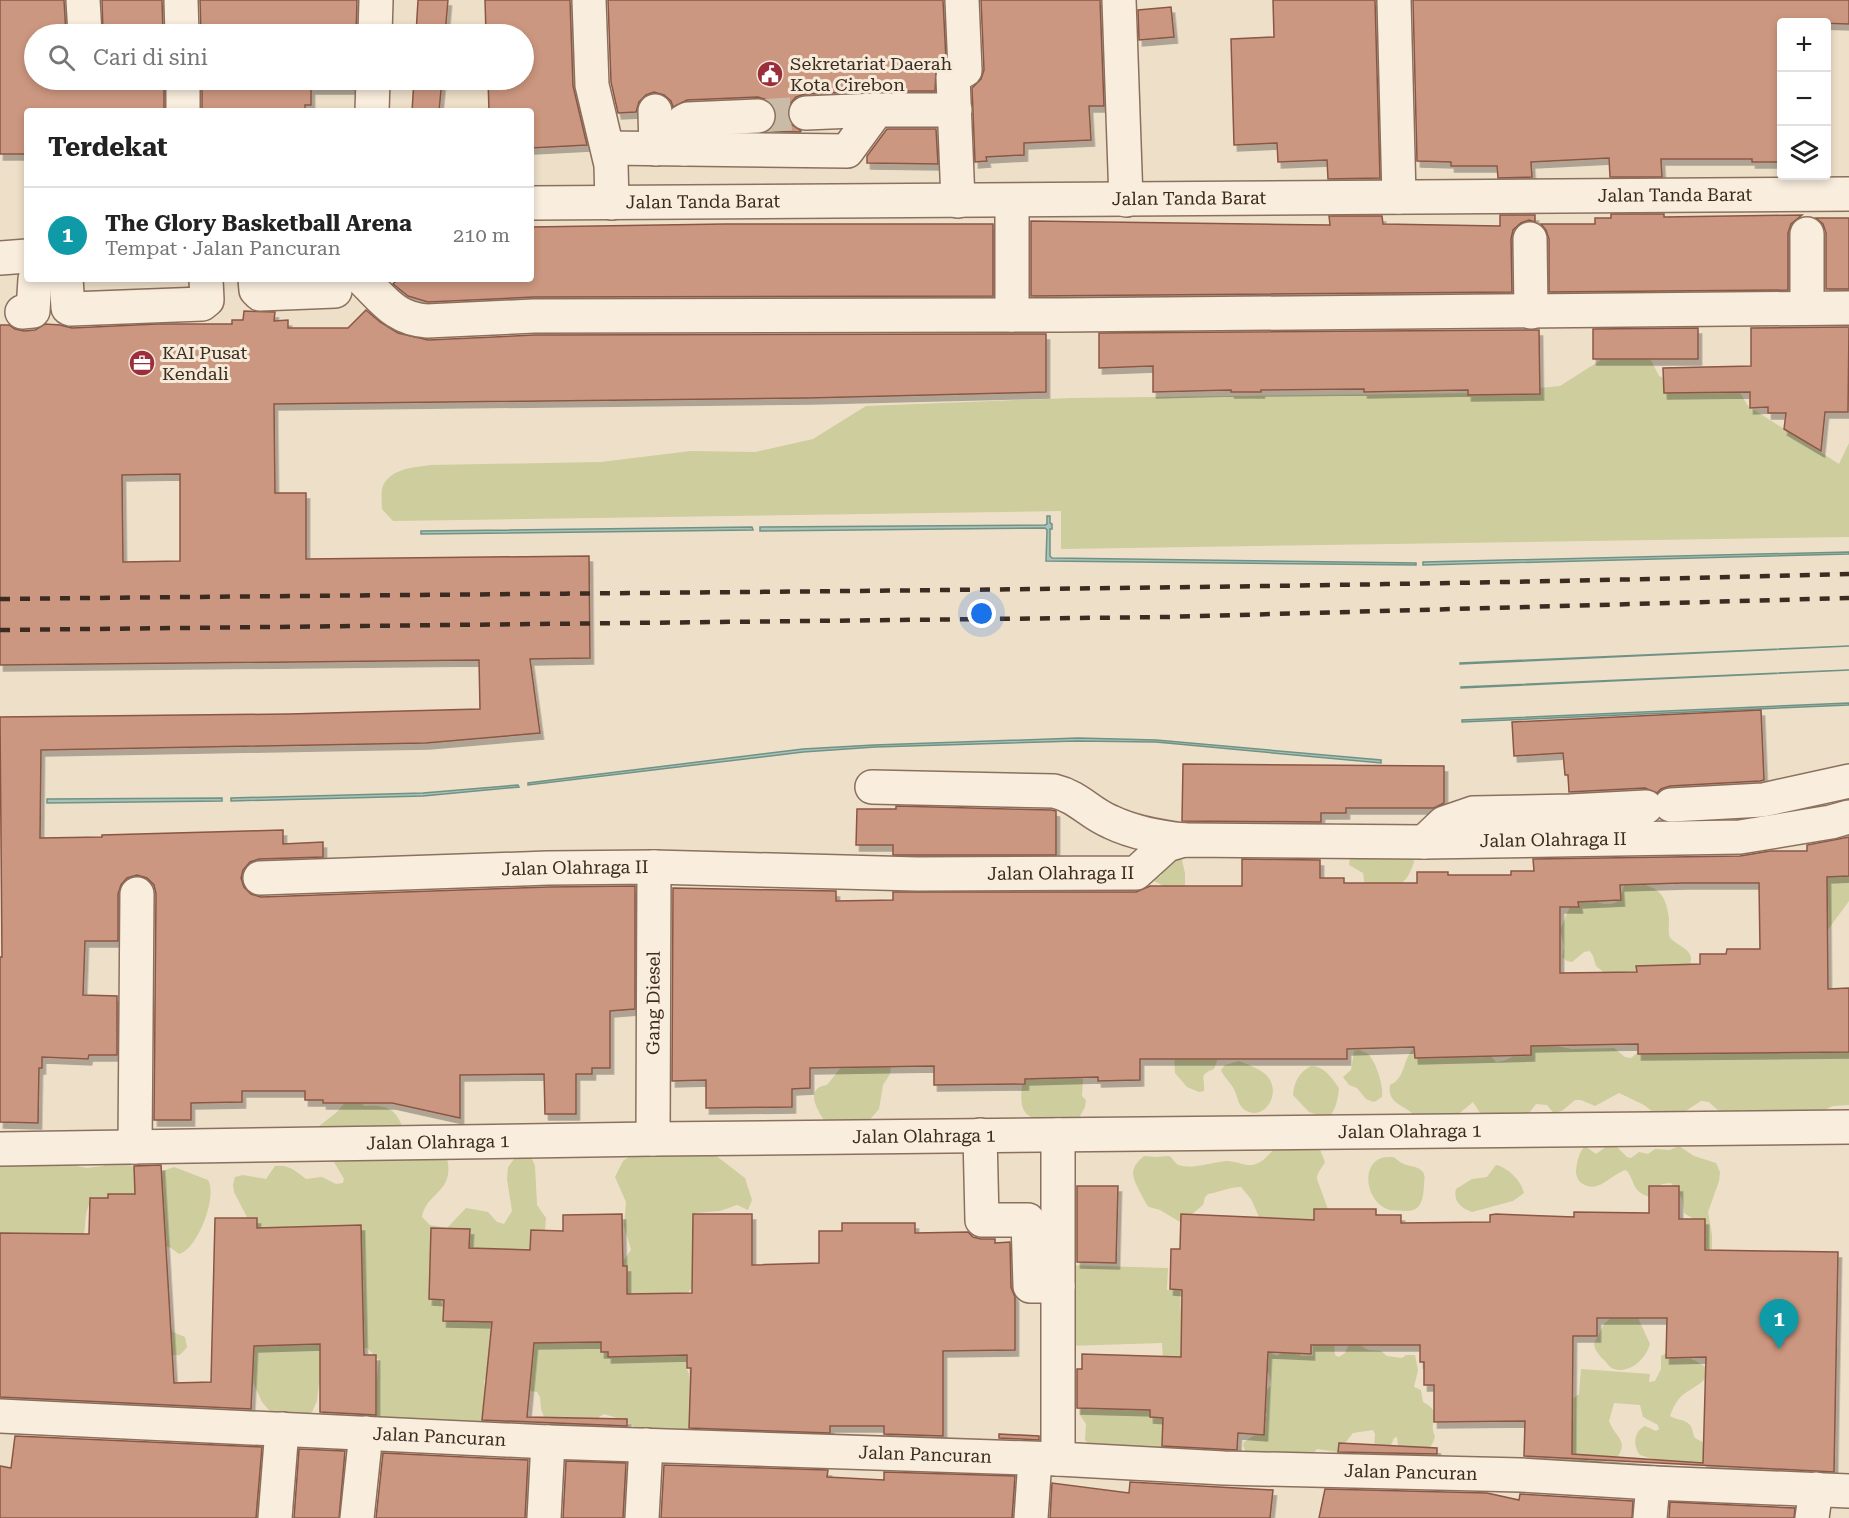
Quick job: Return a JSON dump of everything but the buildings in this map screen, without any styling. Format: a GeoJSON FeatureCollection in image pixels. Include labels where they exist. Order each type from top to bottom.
{"type":"FeatureCollection","features":[{"type":"Feature","properties":{"kind":"street"},"geometry":{"type":"LineString","coordinates":[[83,0],[84,24]]}},
{"type":"Feature","properties":{"kind":"street"},"geometry":{"type":"LineString","coordinates":[[181,0],[182,24]]}},
{"type":"Feature","properties":{"kind":"street"},"geometry":{"type":"LineString","coordinates":[[375,24],[376,0]]}},
{"type":"Feature","properties":{"kind":"street"},"geometry":{"type":"LineString","coordinates":[[589,0],[592,85],[611,165],[612,203]]}},
{"type":"Feature","properties":{"kind":"street"},"geometry":{"type":"LineString","coordinates":[[958,201],[953,77],[965,70],[962,0]]}},
{"type":"Feature","properties":{"kind":"street"},"geometry":{"type":"LineString","coordinates":[[1119,0],[1126,200]]}},
{"type":"Feature","properties":{"kind":"street"},"geometry":{"type":"LineString","coordinates":[[1394,0],[1399,197]]}},
{"type":"Feature","properties":{"kind":"street"},"geometry":{"type":"LineString","coordinates":[[183,90],[183,108]]}},
{"type":"Feature","properties":{"kind":"street"},"geometry":{"type":"LineString","coordinates":[[372,108],[373,90]]}},
{"type":"Feature","properties":{"kind":"street"},"geometry":{"type":"LineString","coordinates":[[608,148],[847,151],[877,110]]}},
{"type":"Feature","properties":{"kind":"street"},"geometry":{"type":"LineString","coordinates":[[806,113],[955,110]]}},
{"type":"Feature","properties":{"kind":"street"},"geometry":{"type":"LineString","coordinates":[[655,111],[670,149]]}},
{"type":"Feature","properties":{"kind":"street"},"geometry":{"type":"LineString","coordinates":[[670,149],[684,121],[688,119],[758,116]]}},
{"type":"Feature","properties":{"kind":"street","name":"Jalan Tanda Barat"},"geometry":{"type":"LineString","coordinates":[[534,203],[1399,197],[1530,219],[1807,216],[1849,194]]}},
{"type":"Feature","properties":{"kind":"street"},"geometry":{"type":"LineString","coordinates":[[1012,201],[1012,315]]}},
{"type":"Feature","properties":{"kind":"street"},"geometry":{"type":"LineString","coordinates":[[1807,216],[1807,308]]}},
{"type":"Feature","properties":{"kind":"street"},"geometry":{"type":"LineString","coordinates":[[1530,219],[1531,312]]}},
{"type":"Feature","properties":{"kind":"street"},"geometry":{"type":"LineString","coordinates":[[0,258],[24,255]]}},
{"type":"Feature","properties":{"kind":"street"},"geometry":{"type":"LineString","coordinates":[[22,312],[33,311],[34,282]]}},
{"type":"Feature","properties":{"kind":"street"},"geometry":{"type":"LineString","coordinates":[[66,282],[66,304],[71,309],[202,304],[207,300],[206,282]]}},
{"type":"Feature","properties":{"kind":"street"},"geometry":{"type":"LineString","coordinates":[[255,282],[256,290],[260,294],[349,285],[399,315],[411,320],[427,321],[534,316],[1531,312],[1849,308]]}},
{"type":"Feature","properties":{"kind":"street"},"geometry":{"type":"LineString","coordinates":[[1424,842],[1443,823],[1473,813],[1570,811],[1762,800],[1849,780]]}},
{"type":"Feature","properties":{"kind":"street"},"geometry":{"type":"LineString","coordinates":[[872,787],[1054,791],[1069,794],[1110,822],[1154,836],[1184,840]]}},
{"type":"Feature","properties":{"kind":"street","name":"Jalan Olahraga II"},"geometry":{"type":"LineString","coordinates":[[260,878],[548,868],[654,867],[917,874],[1136,873],[1167,845],[1184,840],[1424,842],[1740,837],[1849,817]]}},
{"type":"Feature","properties":{"kind":"street","name":"Gang Diesel"},"geometry":{"type":"LineString","coordinates":[[652,1139],[654,867]]}},
{"type":"Feature","properties":{"kind":"street"},"geometry":{"type":"LineString","coordinates":[[135,1147],[137,894]]}},
{"type":"Feature","properties":{"kind":"street","name":"Jalan Olahraga 1"},"geometry":{"type":"LineString","coordinates":[[0,1149],[652,1139],[1849,1127]]}},
{"type":"Feature","properties":{"kind":"street"},"geometry":{"type":"LineString","coordinates":[[1031,1518],[1046,1459],[1058,1286],[1058,1135]]}},
{"type":"Feature","properties":{"kind":"street"},"geometry":{"type":"LineString","coordinates":[[980,1136],[982,1220],[1028,1220],[1030,1286],[1058,1286]]}},
{"type":"Feature","properties":{"kind":"street","name":"Jalan Pancuran"},"geometry":{"type":"LineString","coordinates":[[0,1416],[548,1442],[1046,1459],[1224,1468],[1521,1475],[1653,1483],[1814,1503],[1849,1491]]}},
{"type":"Feature","properties":{"kind":"street"},"geometry":{"type":"LineString","coordinates":[[275,1518],[282,1429]]}},
{"type":"Feature","properties":{"kind":"street"},"geometry":{"type":"LineString","coordinates":[[357,1518],[366,1433]]}},
{"type":"Feature","properties":{"kind":"street"},"geometry":{"type":"LineString","coordinates":[[544,1518],[548,1442]]}},
{"type":"Feature","properties":{"kind":"street"},"geometry":{"type":"LineString","coordinates":[[642,1518],[646,1445]]}},
{"type":"Feature","properties":{"kind":"street"},"geometry":{"type":"LineString","coordinates":[[1650,1518],[1653,1483]]}},
{"type":"Feature","properties":{"kind":"green space"},"geometry":{"type":"Polygon","coordinates":[[[1630,346],[1647,352],[1659,376],[1698,392],[1739,391],[1748,406],[1839,464],[1849,443],[1849,537],[1061,549],[1061,511],[393,521],[382,509],[382,489],[385,482],[396,473],[410,468],[432,465],[601,462],[691,451],[755,452],[813,439],[866,406],[1072,398],[1486,393],[1560,386],[1601,360],[1630,346]]]}},
{"type":"Feature","properties":{"kind":"green space"},"geometry":{"type":"Polygon","coordinates":[[[1181,855],[1185,874],[1185,944],[1216,1046],[1217,1061],[1214,1069],[1204,1075],[1204,1091],[1199,1092],[1187,1087],[1175,1073],[1166,887],[1154,881],[1161,876],[1163,863],[1181,855]]]}},
{"type":"Feature","properties":{"kind":"green space"},"geometry":{"type":"Polygon","coordinates":[[[1413,856],[1414,862],[1402,883],[1390,889],[1366,895],[1363,873],[1349,865],[1350,858],[1413,856]]]}},
{"type":"Feature","properties":{"kind":"green space"},"geometry":{"type":"Polygon","coordinates":[[[1849,863],[1849,901],[1827,931],[1786,889],[1849,863]]]}},
{"type":"Feature","properties":{"kind":"green space"},"geometry":{"type":"Polygon","coordinates":[[[1628,883],[1652,887],[1662,896],[1669,919],[1670,938],[1690,954],[1691,959],[1687,970],[1606,974],[1596,966],[1590,951],[1584,952],[1572,962],[1562,957],[1564,946],[1560,930],[1572,902],[1587,899],[1604,904],[1613,903],[1618,901],[1624,886],[1628,883]]]}},
{"type":"Feature","properties":{"kind":"green space"},"geometry":{"type":"Polygon","coordinates":[[[1526,1039],[1571,1049],[1614,1048],[1625,1057],[1631,1058],[1642,1045],[1849,1052],[1849,1105],[1833,1106],[1818,1113],[1761,1120],[1746,1110],[1727,1114],[1717,1110],[1709,1102],[1701,1101],[1678,1116],[1657,1115],[1644,1105],[1619,1093],[1595,1106],[1575,1100],[1554,1114],[1547,1105],[1536,1104],[1526,1117],[1482,1116],[1473,1102],[1452,1117],[1414,1115],[1393,1100],[1391,1096],[1390,1085],[1399,1078],[1413,1049],[1419,1048],[1433,1056],[1444,1058],[1486,1050],[1496,1062],[1514,1055],[1526,1039]]]}},
{"type":"Feature","properties":{"kind":"green space"},"geometry":{"type":"Polygon","coordinates":[[[1359,1050],[1371,1057],[1379,1074],[1382,1097],[1374,1102],[1366,1099],[1343,1077],[1351,1070],[1354,1051],[1359,1050]]]}},
{"type":"Feature","properties":{"kind":"green space"},"geometry":{"type":"Polygon","coordinates":[[[851,1055],[892,1062],[890,1074],[883,1085],[879,1109],[867,1123],[827,1124],[817,1107],[814,1095],[820,1087],[827,1085],[851,1055]]]}},
{"type":"Feature","properties":{"kind":"green space"},"geometry":{"type":"Polygon","coordinates":[[[1239,1061],[1262,1072],[1272,1084],[1272,1099],[1264,1110],[1252,1113],[1242,1108],[1234,1089],[1221,1070],[1225,1065],[1239,1061]]]}},
{"type":"Feature","properties":{"kind":"green space"},"geometry":{"type":"Polygon","coordinates":[[[1311,1066],[1324,1070],[1339,1088],[1334,1109],[1327,1118],[1309,1112],[1293,1095],[1298,1078],[1311,1066]]]}},
{"type":"Feature","properties":{"kind":"green space"},"geometry":{"type":"Polygon","coordinates":[[[1077,1067],[1083,1078],[1082,1096],[1086,1100],[1085,1107],[1076,1123],[1047,1121],[1029,1116],[1021,1101],[1025,1070],[1077,1067]]]}},
{"type":"Feature","properties":{"kind":"green space"},"geometry":{"type":"Polygon","coordinates":[[[347,1100],[359,1100],[364,1106],[387,1108],[400,1120],[405,1136],[447,1158],[447,1178],[429,1202],[422,1217],[430,1225],[447,1228],[466,1208],[488,1212],[497,1222],[504,1224],[512,1211],[507,1179],[508,1167],[518,1154],[532,1159],[535,1166],[537,1205],[546,1218],[544,1242],[599,1329],[604,1351],[609,1355],[641,1315],[614,1274],[631,1250],[624,1226],[626,1202],[615,1177],[623,1161],[633,1154],[711,1152],[745,1178],[752,1200],[748,1210],[737,1205],[720,1211],[696,1213],[693,1230],[698,1282],[689,1291],[684,1308],[687,1343],[686,1367],[693,1384],[695,1424],[692,1430],[646,1433],[620,1419],[604,1414],[599,1417],[602,1428],[552,1438],[537,1392],[531,1391],[516,1398],[491,1372],[484,1381],[488,1409],[482,1432],[402,1449],[385,1470],[373,1478],[351,1419],[377,1378],[379,1360],[367,1348],[344,1345],[334,1366],[319,1383],[317,1401],[312,1412],[307,1415],[274,1416],[262,1402],[247,1369],[247,1217],[234,1192],[233,1185],[235,1177],[243,1175],[266,1179],[275,1166],[292,1169],[306,1179],[322,1177],[336,1184],[343,1183],[344,1179],[334,1162],[349,1148],[319,1131],[318,1127],[337,1112],[347,1100]],[[442,1253],[437,1295],[447,1313],[442,1253]]]}},
{"type":"Feature","properties":{"kind":"green space"},"geometry":{"type":"Polygon","coordinates":[[[1279,1144],[1319,1147],[1325,1162],[1317,1179],[1329,1212],[1327,1223],[1260,1219],[1251,1199],[1241,1187],[1208,1194],[1203,1205],[1191,1215],[1185,1225],[1160,1210],[1149,1207],[1134,1179],[1133,1170],[1144,1156],[1169,1156],[1184,1166],[1226,1161],[1254,1165],[1261,1162],[1279,1144]]]}},
{"type":"Feature","properties":{"kind":"green space"},"geometry":{"type":"Polygon","coordinates":[[[1585,1146],[1596,1154],[1607,1146],[1617,1147],[1631,1158],[1639,1152],[1648,1154],[1655,1149],[1670,1150],[1679,1146],[1694,1156],[1716,1163],[1720,1172],[1719,1181],[1708,1212],[1712,1249],[1716,1257],[1713,1280],[1694,1222],[1684,1213],[1682,1198],[1671,1183],[1662,1184],[1650,1197],[1637,1189],[1626,1170],[1600,1185],[1583,1184],[1576,1170],[1577,1162],[1585,1146]]]}},
{"type":"Feature","properties":{"kind":"green space"},"geometry":{"type":"Polygon","coordinates":[[[115,1156],[149,1176],[174,1167],[208,1180],[210,1198],[208,1210],[199,1233],[186,1250],[179,1254],[93,1199],[86,1213],[83,1238],[0,1233],[0,1167],[7,1165],[72,1165],[87,1168],[103,1166],[115,1156]]]}},
{"type":"Feature","properties":{"kind":"green space"},"geometry":{"type":"Polygon","coordinates":[[[1393,1157],[1403,1164],[1420,1169],[1424,1174],[1423,1194],[1416,1209],[1394,1211],[1386,1209],[1378,1203],[1370,1190],[1368,1176],[1373,1164],[1381,1158],[1393,1157]]]}},
{"type":"Feature","properties":{"kind":"green space"},"geometry":{"type":"Polygon","coordinates":[[[1496,1165],[1514,1176],[1524,1193],[1513,1201],[1472,1212],[1461,1206],[1456,1197],[1456,1189],[1472,1179],[1487,1177],[1496,1165]]]}},
{"type":"Feature","properties":{"kind":"green space"},"geometry":{"type":"Polygon","coordinates":[[[1067,1265],[1168,1268],[1167,1290],[1180,1290],[1181,1315],[1192,1315],[1277,1356],[1292,1344],[1301,1356],[1313,1356],[1313,1340],[1334,1343],[1335,1355],[1339,1357],[1345,1353],[1350,1342],[1355,1342],[1368,1350],[1381,1351],[1387,1356],[1402,1358],[1406,1355],[1415,1355],[1418,1370],[1414,1387],[1421,1390],[1423,1402],[1434,1412],[1433,1443],[1421,1461],[1400,1458],[1397,1437],[1394,1438],[1388,1453],[1380,1453],[1374,1447],[1373,1430],[1353,1433],[1338,1452],[1317,1449],[1312,1455],[1247,1454],[1243,1446],[1244,1442],[1258,1433],[1267,1415],[1265,1412],[1266,1391],[1271,1385],[1269,1373],[1163,1361],[1162,1343],[1066,1346],[1067,1265]]]}},
{"type":"Feature","properties":{"kind":"green space"},"geometry":{"type":"Polygon","coordinates":[[[1616,1313],[1638,1318],[1650,1344],[1645,1355],[1637,1364],[1620,1370],[1611,1368],[1595,1349],[1594,1344],[1604,1324],[1616,1313]]]}},
{"type":"Feature","properties":{"kind":"green space"},"geometry":{"type":"Polygon","coordinates":[[[169,1323],[173,1332],[185,1337],[187,1347],[180,1355],[157,1356],[169,1323]]]}},
{"type":"Feature","properties":{"kind":"green space"},"geometry":{"type":"Polygon","coordinates":[[[1668,1352],[1685,1355],[1706,1367],[1706,1378],[1677,1401],[1670,1416],[1687,1422],[1695,1438],[1706,1444],[1703,1464],[1667,1463],[1640,1455],[1635,1443],[1638,1432],[1645,1426],[1656,1431],[1659,1429],[1658,1425],[1643,1417],[1640,1405],[1614,1403],[1609,1421],[1622,1444],[1620,1454],[1615,1460],[1586,1462],[1580,1461],[1569,1453],[1572,1399],[1579,1394],[1581,1369],[1650,1374],[1649,1382],[1655,1381],[1661,1369],[1661,1356],[1668,1352]]]}},
{"type":"Feature","properties":{"kind":"green space"},"geometry":{"type":"Polygon","coordinates":[[[1083,1399],[1157,1411],[1189,1447],[1189,1451],[1090,1446],[1085,1440],[1086,1424],[1080,1415],[1083,1399]]]}},
{"type":"Feature","properties":{"kind":"shaded area"},"geometry":{"type":"Polygon","coordinates":[[[1047,516],[1050,516],[1052,524],[1050,556],[1052,558],[1416,563],[1416,565],[1046,561],[1047,530],[1045,528],[760,531],[760,527],[1045,525],[1047,516]]]}},
{"type":"Feature","properties":{"kind":"shaded area"},"geometry":{"type":"Polygon","coordinates":[[[752,527],[753,530],[421,534],[421,531],[752,527]]]}},
{"type":"Feature","properties":{"kind":"shaded area"},"geometry":{"type":"Polygon","coordinates":[[[1849,552],[1849,554],[1423,565],[1423,562],[1849,552]]]}},
{"type":"Feature","properties":{"kind":"shaded area"},"geometry":{"type":"Polygon","coordinates":[[[1849,646],[1460,664],[1460,663],[1849,646]]]}},
{"type":"Feature","properties":{"kind":"shaded area"},"geometry":{"type":"Polygon","coordinates":[[[1849,670],[1461,688],[1461,687],[1849,670]]]}},
{"type":"Feature","properties":{"kind":"shaded area"},"geometry":{"type":"Polygon","coordinates":[[[1849,703],[1849,705],[1462,722],[1462,720],[1849,703]]]}},
{"type":"Feature","properties":{"kind":"shaded area"},"geometry":{"type":"Polygon","coordinates":[[[1078,738],[1156,740],[1381,760],[1381,763],[1156,742],[1077,741],[875,747],[803,752],[528,785],[528,783],[803,749],[1078,738]]]}},
{"type":"Feature","properties":{"kind":"shaded area"},"geometry":{"type":"Polygon","coordinates":[[[518,785],[519,787],[423,796],[231,801],[231,798],[423,793],[518,785]]]}},
{"type":"Feature","properties":{"kind":"shaded area"},"geometry":{"type":"Polygon","coordinates":[[[222,798],[222,801],[47,803],[47,799],[222,798]]]}},
{"type":"Feature","properties":{"kind":"tunnel"},"geometry":{"type":"LineString","coordinates":[[758,116],[806,113]]}},
{"type":"Feature","properties":{"kind":"railway"},"geometry":{"type":"LineString","coordinates":[[0,599],[1156,588],[1849,574]]}},
{"type":"Feature","properties":{"kind":"railway"},"geometry":{"type":"LineString","coordinates":[[0,630],[1166,617],[1849,598]]}},
{"type":"Feature","properties":{"kind":"place","name":"Sekretariat Daerah Kota Cirebon"},"geometry":{"type":"Point","coordinates":[770,74]}},
{"type":"Feature","properties":{"kind":"place","name":"KAI Pusat Kendali"},"geometry":{"type":"Point","coordinates":[142,363]}},
{"type":"Feature","properties":{"kind":"place","name":"The Glory Basketball Arena"},"geometry":{"type":"Point","coordinates":[1779,1349]}}]}
